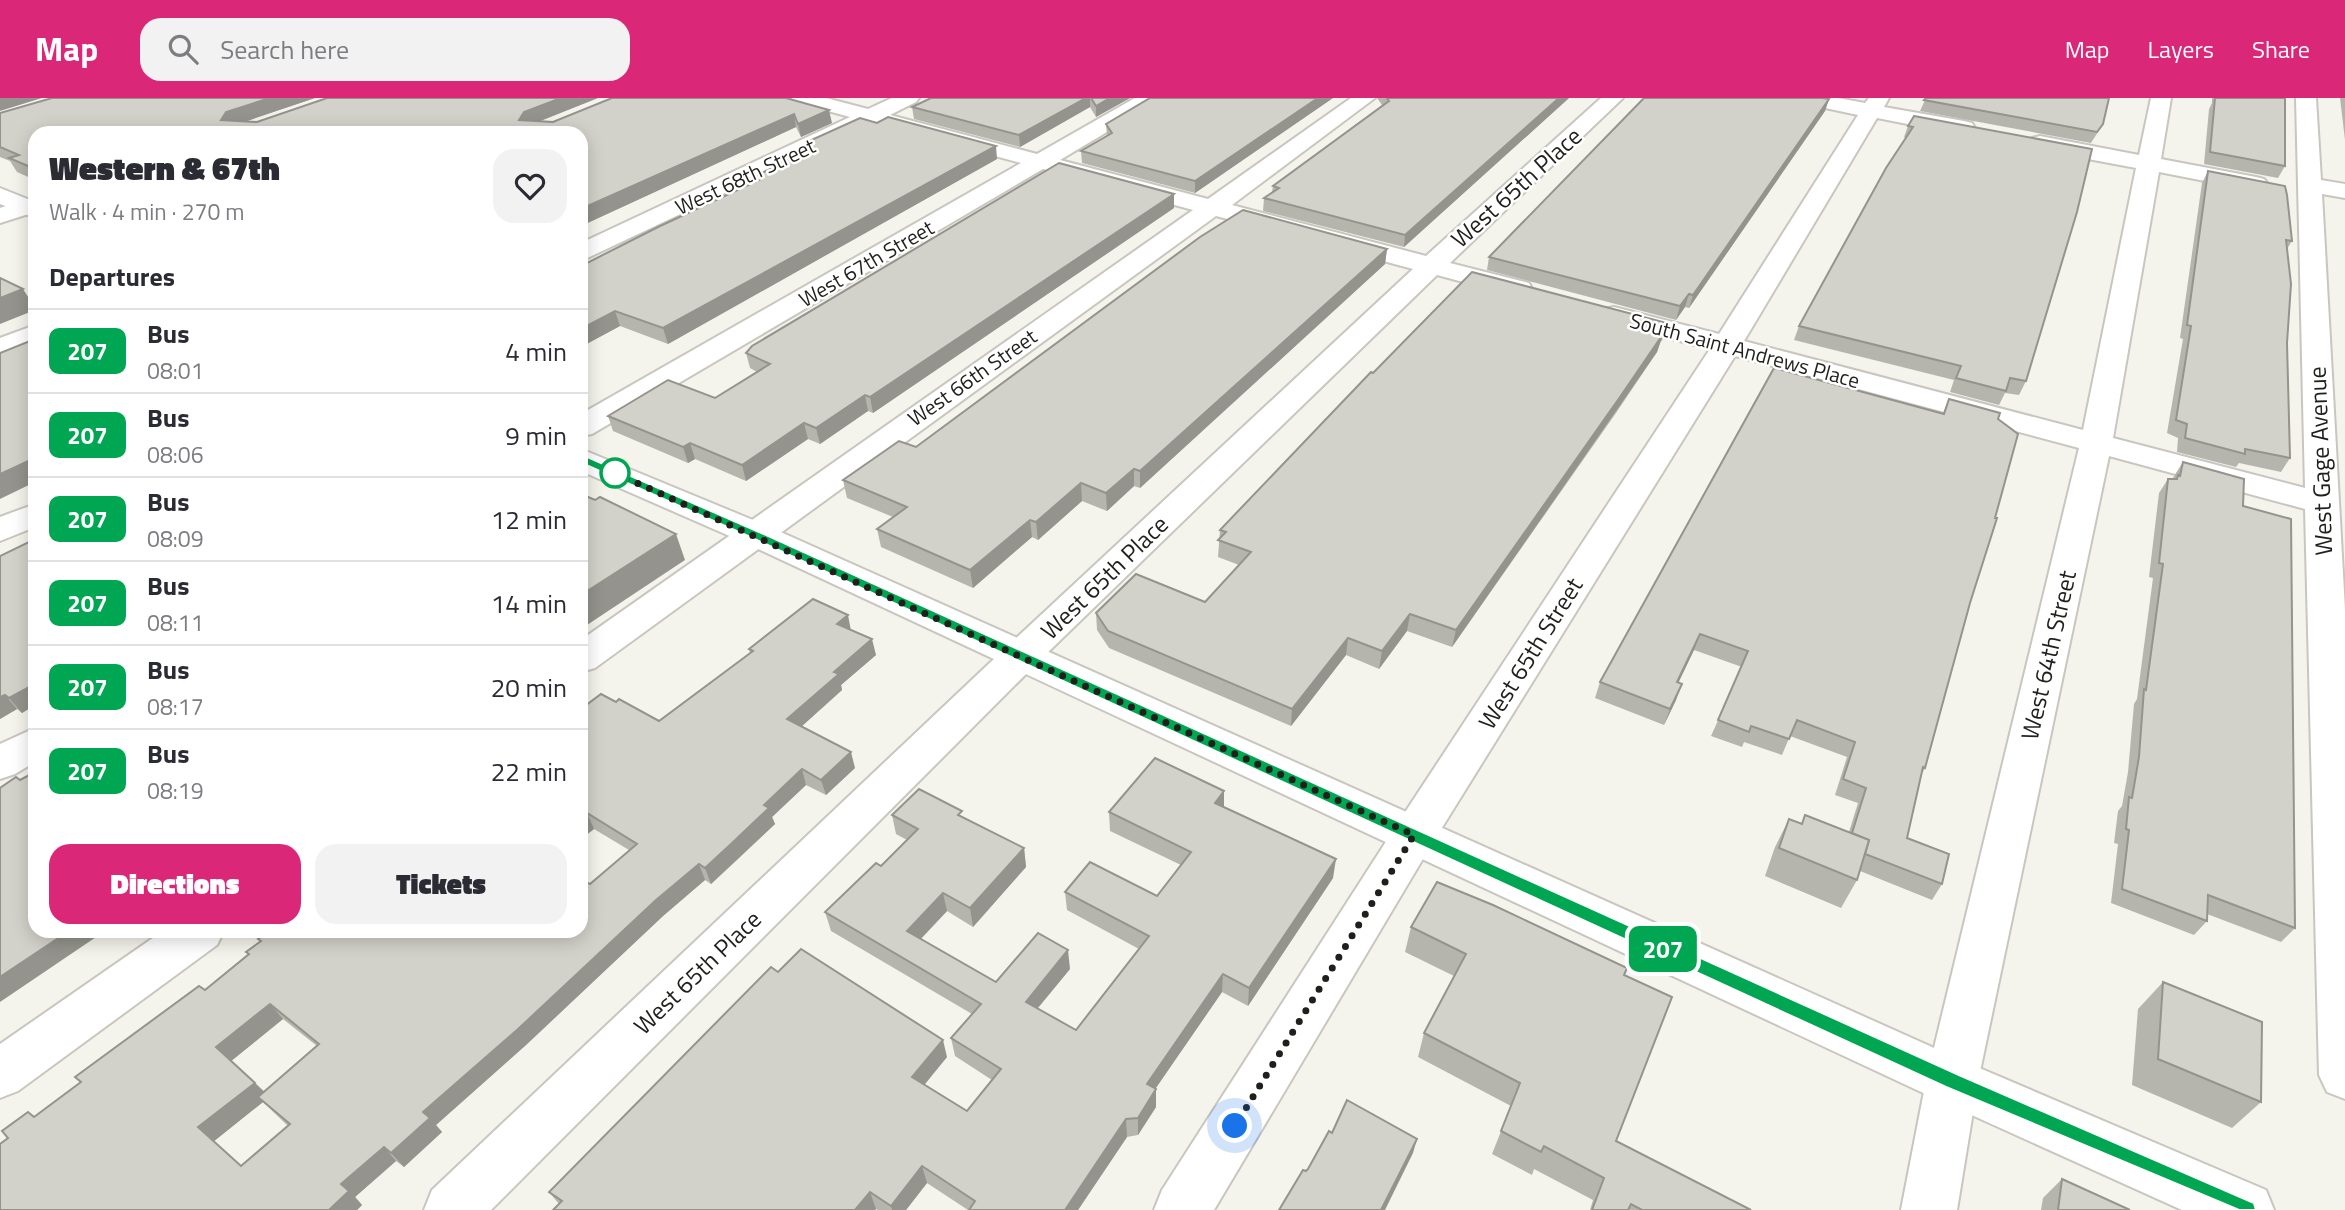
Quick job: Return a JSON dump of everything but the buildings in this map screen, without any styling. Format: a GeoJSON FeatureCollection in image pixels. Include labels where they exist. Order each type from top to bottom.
{"type":"FeatureCollection","features":[{"type":"Feature","properties":{"kind":"street"},"geometry":{"type":"LineString","coordinates":[[802,98],[1537,294]]}},
{"type":"Feature","properties":{"kind":"street","name":"West 68th Street"},"geometry":{"type":"LineString","coordinates":[[588,250],[909,98]]}},
{"type":"Feature","properties":{"kind":"street","name":"West 67th Street"},"geometry":{"type":"LineString","coordinates":[[588,422],[1150,98]]}},
{"type":"Feature","properties":{"kind":"street","name":"West 66th Street"},"geometry":{"type":"LineString","coordinates":[[588,654],[753,533],[1365,98]]}},
{"type":"Feature","properties":{"kind":"street","name":"West 65th Place"},"geometry":{"type":"LineString","coordinates":[[452,1210],[1021,656],[1429,266],[1613,98]]}},
{"type":"Feature","properties":{"kind":"street"},"geometry":{"type":"LineString","coordinates":[[1804,98],[1875,104],[1990,134]]}},
{"type":"Feature","properties":{"kind":"street","name":"West 64th Street"},"geometry":{"type":"LineString","coordinates":[[1929,1210],[1952,1081],[2096,443],[2161,98]]}},
{"type":"Feature","properties":{"kind":"street","name":"West Gage Avenue"},"geometry":{"type":"LineString","coordinates":[[2306,98],[2321,190],[2332,444],[2322,503],[2345,1076]]}},
{"type":"Feature","properties":{"kind":"street","name":"West 65th Street"},"geometry":{"type":"LineString","coordinates":[[1182,1210],[1414,835],[1727,345],[1875,104]]}},
{"type":"Feature","properties":{"kind":"street"},"geometry":{"type":"LineString","coordinates":[[2017,138],[2149,164],[2321,190]]}},
{"type":"Feature","properties":{"kind":"street"},"geometry":{"type":"LineString","coordinates":[[0,195],[28,206]]}},
{"type":"Feature","properties":{"kind":"street"},"geometry":{"type":"LineString","coordinates":[[0,216],[28,208]]}},
{"type":"Feature","properties":{"kind":"street","name":"South Saint Andrews Place"},"geometry":{"type":"LineString","coordinates":[[1591,309],[2322,503]]}},
{"type":"Feature","properties":{"kind":"street"},"geometry":{"type":"LineString","coordinates":[[0,348],[28,337]]}},
{"type":"Feature","properties":{"kind":"street"},"geometry":{"type":"LineString","coordinates":[[588,462],[753,533],[1952,1081],[2246,1210]]}},
{"type":"Feature","properties":{"kind":"street"},"geometry":{"type":"LineString","coordinates":[[0,530],[28,517]]}},
{"type":"Feature","properties":{"kind":"street"},"geometry":{"type":"LineString","coordinates":[[0,763],[28,747]]}},
{"type":"Feature","properties":{"kind":"street"},"geometry":{"type":"LineString","coordinates":[[0,1074],[190,938]]}},
{"type":"Feature","properties":{"kind":"bus line","name":"207"},"geometry":{"type":"LineString","coordinates":[[588,462],[753,533],[1952,1081],[2246,1210]]}},
{"type":"Feature","properties":{"kind":"route"},"geometry":{"type":"LineString","coordinates":[[615,473],[753,533],[1414,835],[1235,1126]]}}]}
